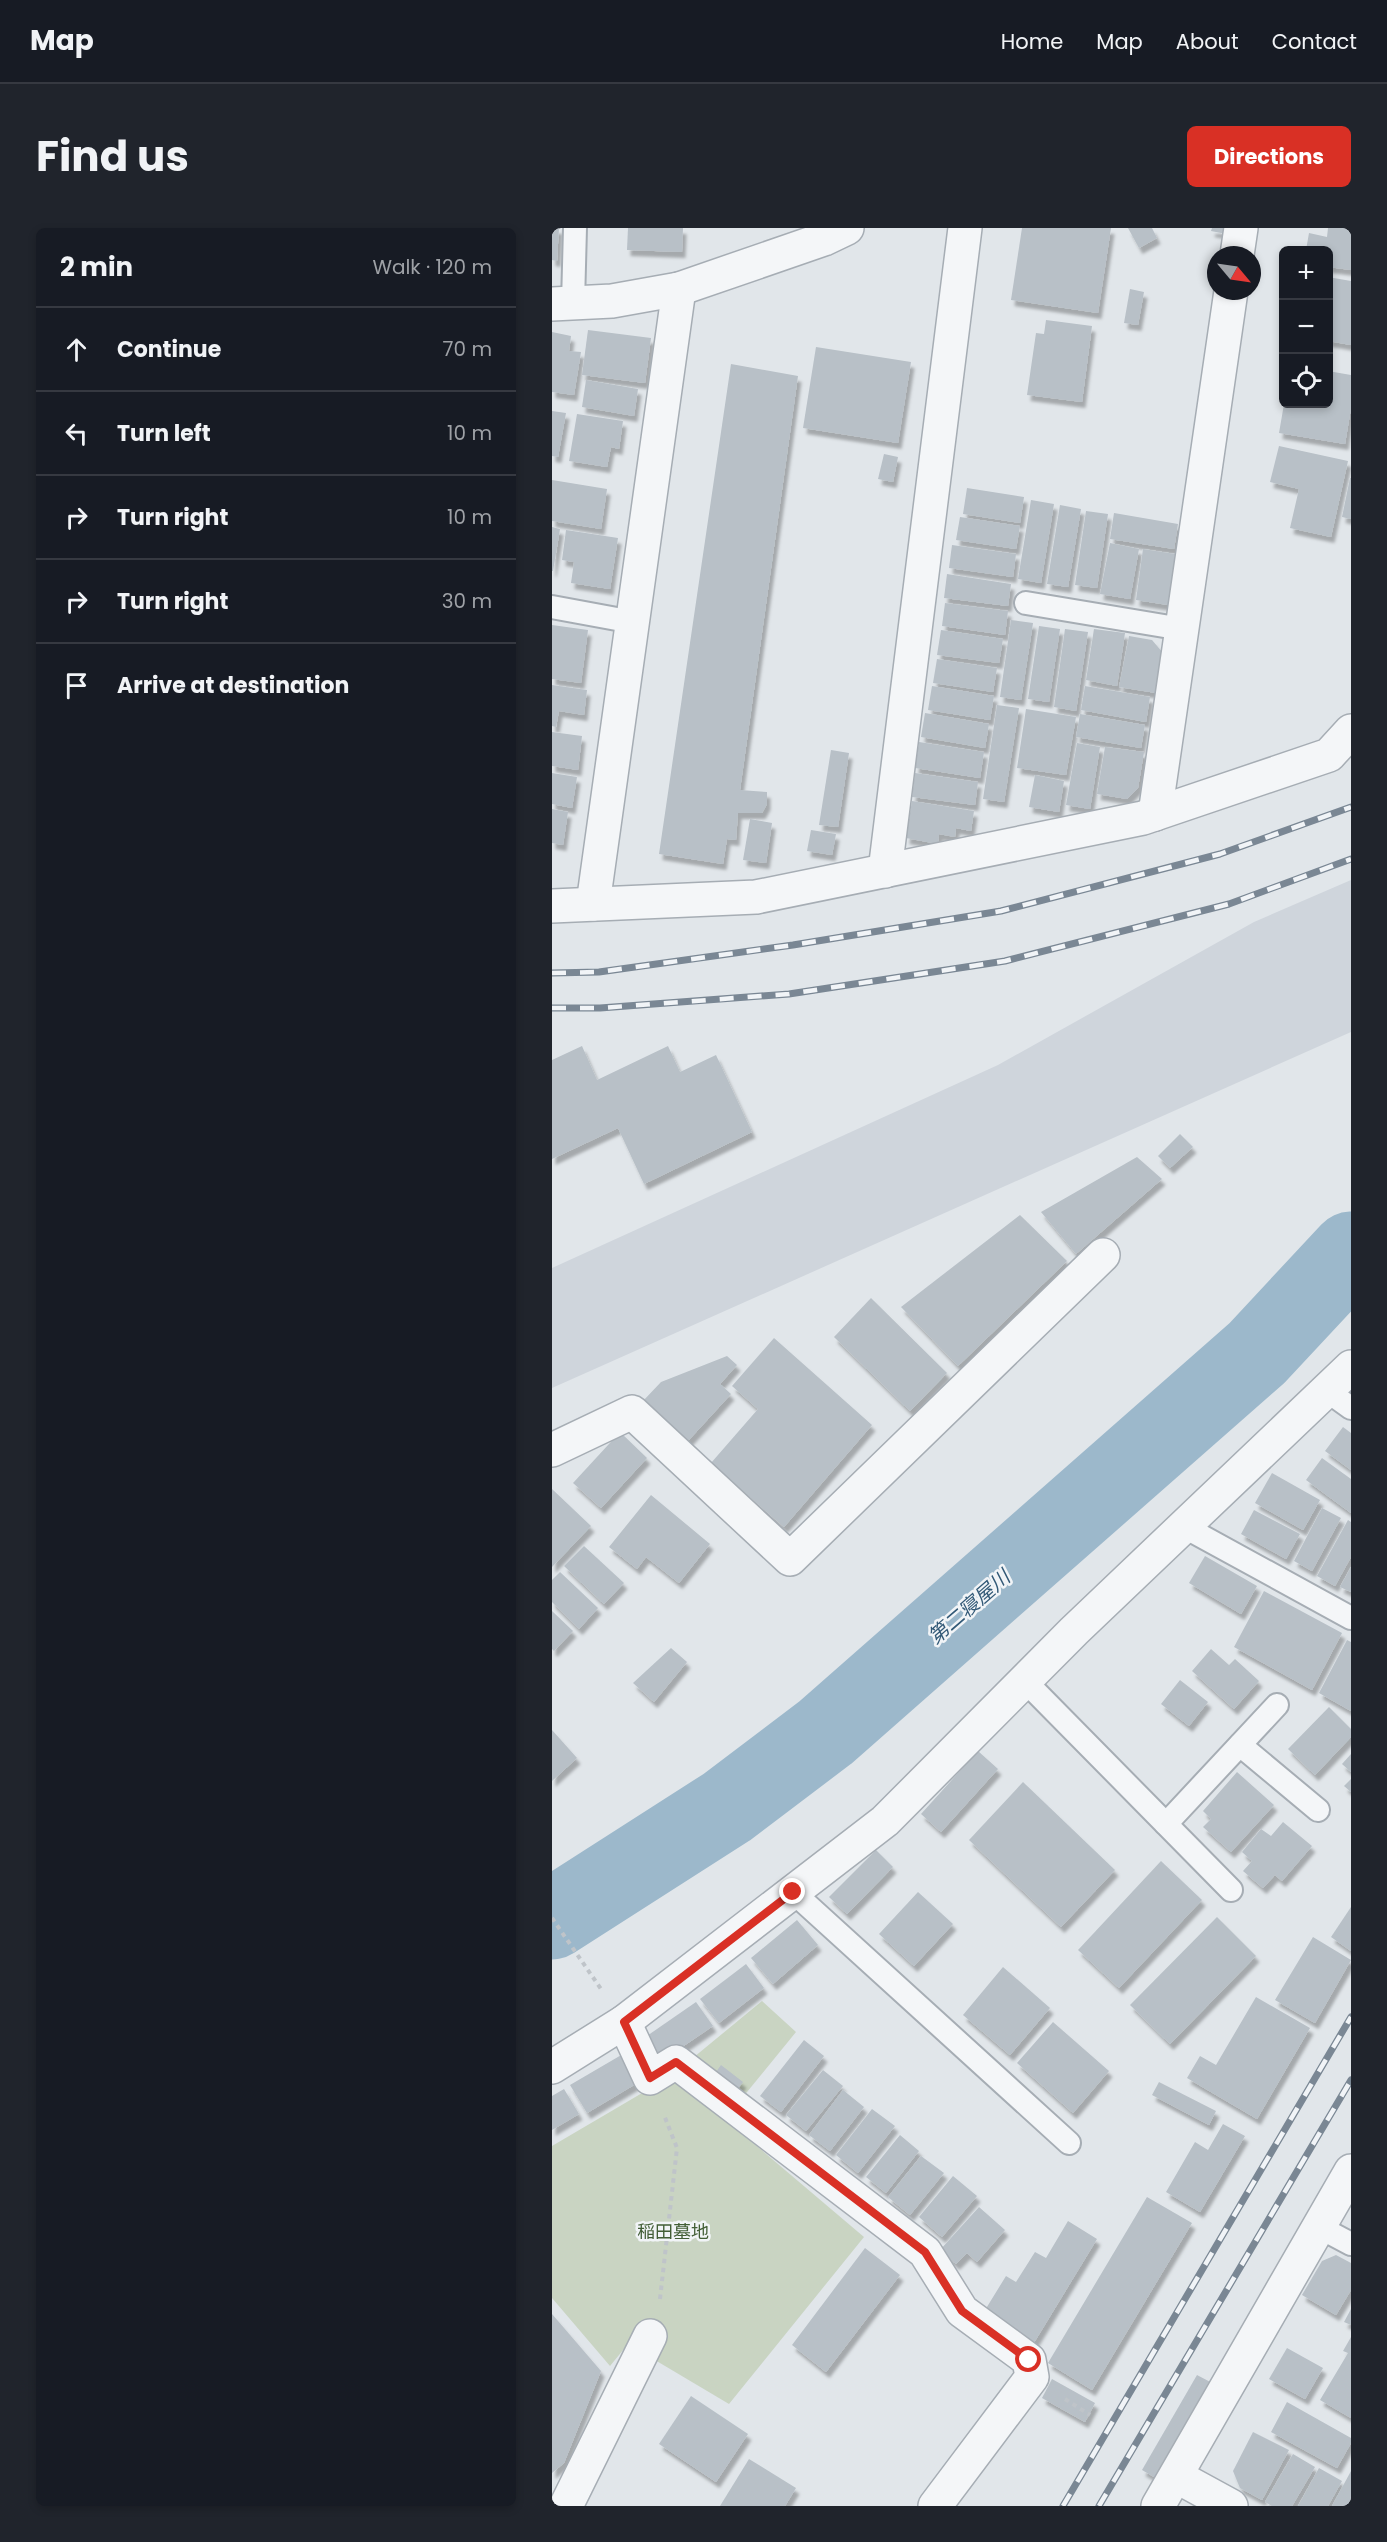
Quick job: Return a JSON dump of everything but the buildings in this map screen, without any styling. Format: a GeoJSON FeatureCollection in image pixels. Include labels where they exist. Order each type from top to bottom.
{"type":"FeatureCollection","features":[{"type":"Feature","properties":{"kind":"street"},"geometry":{"type":"LineString","coordinates":[[885,871],[965,228]]}},
{"type":"Feature","properties":{"kind":"street"},"geometry":{"type":"LineString","coordinates":[[1238,246],[1241,228]]}},
{"type":"Feature","properties":{"kind":"street"},"geometry":{"type":"LineString","coordinates":[[562,303],[612,301],[679,289],[832,232]]}},
{"type":"Feature","properties":{"kind":"street"},"geometry":{"type":"LineString","coordinates":[[593,904],[679,289]]}},
{"type":"Feature","properties":{"kind":"street"},"geometry":{"type":"LineString","coordinates":[[1155,814],[1230,300]]}},
{"type":"Feature","properties":{"kind":"street"},"geometry":{"type":"LineString","coordinates":[[552,906],[756,897],[1155,814],[1329,755],[1351,730]]}},
{"type":"Feature","properties":{"kind":"street"},"geometry":{"type":"LineString","coordinates":[[552,1450],[632,1412],[790,1559],[1103,1255]]}},
{"type":"Feature","properties":{"kind":"street"},"geometry":{"type":"LineString","coordinates":[[552,2067],[624,2022],[885,1821],[1024,1680],[1183,1526],[1338,1399],[1351,1367]]}},
{"type":"Feature","properties":{"kind":"street"},"geometry":{"type":"LineString","coordinates":[[624,2022],[650,2078],[676,2062],[925,2252],[962,2311],[1029,2360],[1032,2377],[935,2506]]}},
{"type":"Feature","properties":{"kind":"street"},"geometry":{"type":"LineString","coordinates":[[1158,2506],[1351,2171]]}},
{"type":"Feature","properties":{"kind":"street"},"geometry":{"type":"LineString","coordinates":[[566,2506],[650,2336]]}},
{"type":"Feature","properties":{"kind":"street"},"geometry":{"type":"LineString","coordinates":[[1176,2476],[1232,2506]]}},
{"type":"Feature","properties":{"kind":"lane"},"geometry":{"type":"LineString","coordinates":[[562,303],[575,228]]}},
{"type":"Feature","properties":{"kind":"lane"},"geometry":{"type":"LineString","coordinates":[[1026,603],[1182,629]]}},
{"type":"Feature","properties":{"kind":"lane"},"geometry":{"type":"LineString","coordinates":[[552,607],[633,622]]}},
{"type":"Feature","properties":{"kind":"lane"},"geometry":{"type":"LineString","coordinates":[[1183,1526],[1351,1618]]}},
{"type":"Feature","properties":{"kind":"lane"},"geometry":{"type":"LineString","coordinates":[[1024,1680],[1231,1890]]}},
{"type":"Feature","properties":{"kind":"lane"},"geometry":{"type":"LineString","coordinates":[[1166,1824],[1277,1705]]}},
{"type":"Feature","properties":{"kind":"lane"},"geometry":{"type":"LineString","coordinates":[[1240,1746],[1318,1810]]}},
{"type":"Feature","properties":{"kind":"lane"},"geometry":{"type":"LineString","coordinates":[[793,1892],[1069,2143]]}},
{"type":"Feature","properties":{"kind":"lane"},"geometry":{"type":"LineString","coordinates":[[1319,2227],[1351,2244]]}},
{"type":"Feature","properties":{"kind":"path"},"geometry":{"type":"LineString","coordinates":[[552,1918],[624,2022]]}},
{"type":"Feature","properties":{"kind":"path"},"geometry":{"type":"LineString","coordinates":[[650,2078],[677,2148],[658,2317],[650,2336]]}},
{"type":"Feature","properties":{"kind":"shaded area"},"geometry":{"type":"Polygon","coordinates":[[[1351,880],[1351,1032],[552,1388],[552,1268],[998,1065],[1254,922],[1351,880]]]}},
{"type":"Feature","properties":{"kind":"green space","name":"稲田墓地"},"geometry":{"type":"Polygon","coordinates":[[[762,2001],[796,2032],[725,2119],[864,2237],[729,2404],[628,2344],[610,2366],[552,2298],[552,2146],[671,2076],[762,2001]]]}},
{"type":"Feature","properties":{"kind":"waterway","name":"第二寝屋川"},"geometry":{"type":"LineString","coordinates":[[552,1919],[727,1807],[826,1732],[1257,1353],[1351,1252]]}},
{"type":"Feature","properties":{"kind":"railway"},"geometry":{"type":"LineString","coordinates":[[552,973],[599,972],[793,945],[1001,911],[1220,854],[1351,807]]}},
{"type":"Feature","properties":{"kind":"railway"},"geometry":{"type":"LineString","coordinates":[[552,1008],[600,1008],[789,994],[1005,961],[1229,904],[1351,859]]}},
{"type":"Feature","properties":{"kind":"railway"},"geometry":{"type":"LineString","coordinates":[[1063,2506],[1351,2017]]}},
{"type":"Feature","properties":{"kind":"railway"},"geometry":{"type":"LineString","coordinates":[[1099,2506],[1351,2080]]}},
{"type":"Feature","properties":{"kind":"route"},"geometry":{"type":"LineString","coordinates":[[793,1892],[624,2022],[650,2078],[676,2062],[925,2252],[962,2311],[1029,2360]]}}]}
